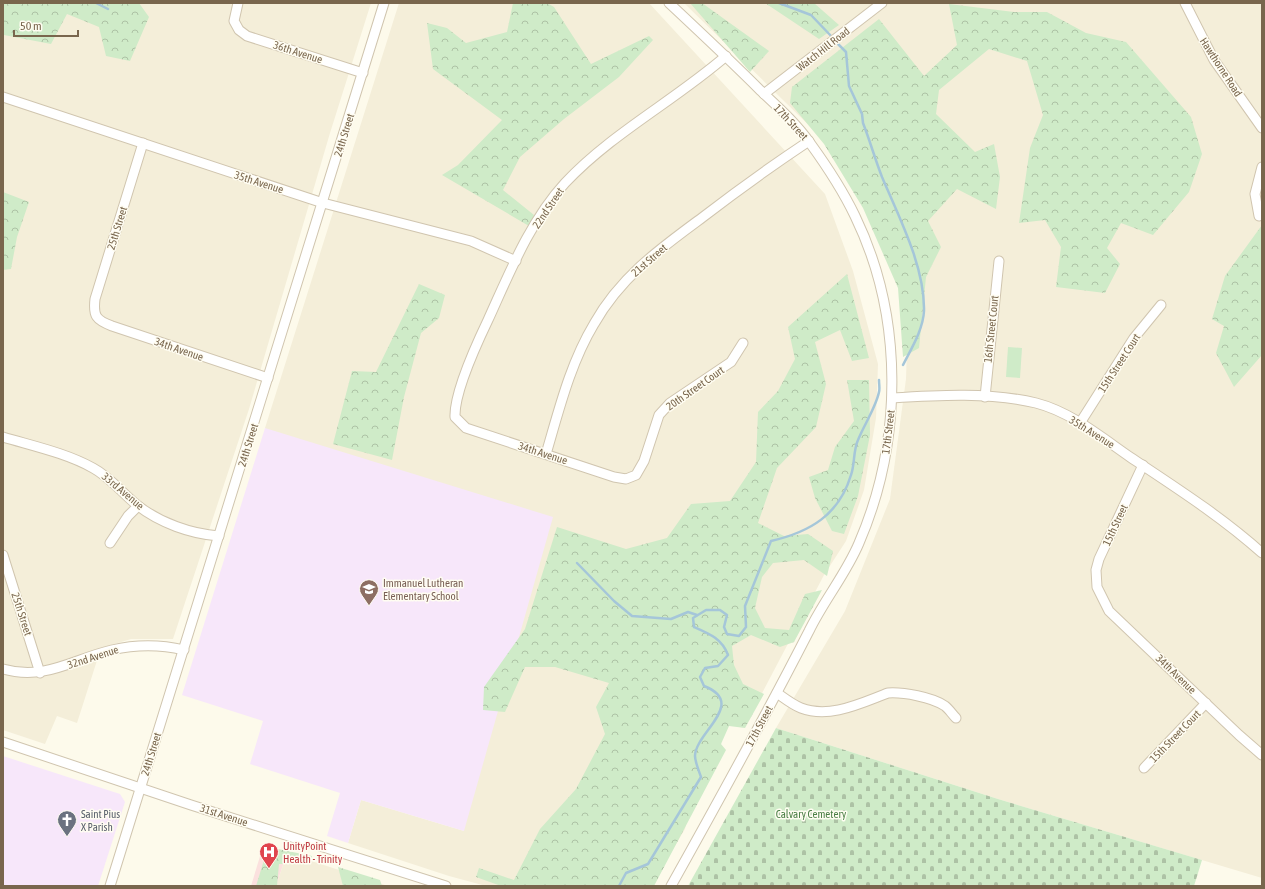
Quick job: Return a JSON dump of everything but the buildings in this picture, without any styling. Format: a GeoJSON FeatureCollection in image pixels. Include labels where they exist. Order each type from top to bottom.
{"type":"FeatureCollection","features":[{"type":"Feature","properties":{"kind":"street","name":"36th Avenue"},"geometry":{"type":"LineString","coordinates":[[238,3],[234,16],[236,25],[247,36],[363,73]]}},
{"type":"Feature","properties":{"kind":"street","name":"24th Street"},"geometry":{"type":"LineString","coordinates":[[110,886],[384,3]]}},
{"type":"Feature","properties":{"kind":"street","name":"17th Street"},"geometry":{"type":"LineString","coordinates":[[669,3],[726,56],[809,141],[856,216],[879,279],[891,353],[892,398],[886,452],[880,482],[860,542],[849,563],[819,611],[777,693],[671,886]]}},
{"type":"Feature","properties":{"kind":"street","name":"Watch Hill Road"},"geometry":{"type":"LineString","coordinates":[[764,94],[882,3]]}},
{"type":"Feature","properties":{"kind":"street","name":"Hawthorne Road"},"geometry":{"type":"LineString","coordinates":[[1185,3],[1214,60],[1262,128]]}},
{"type":"Feature","properties":{"kind":"street","name":"22nd Street"},"geometry":{"type":"LineString","coordinates":[[458,421],[455,410],[456,401],[479,338],[516,261],[552,198],[582,166],[600,150],[704,75],[726,56]]}},
{"type":"Feature","properties":{"kind":"street","name":"35th Avenue"},"geometry":{"type":"LineString","coordinates":[[3,97],[323,203],[471,241],[516,261]]}},
{"type":"Feature","properties":{"kind":"street","name":"21st Street"},"geometry":{"type":"LineString","coordinates":[[546,454],[566,388],[584,341],[594,322],[622,285],[639,265],[661,248],[762,172],[809,141]]}},
{"type":"Feature","properties":{"kind":"street","name":"25th Street"},"geometry":{"type":"LineString","coordinates":[[94,313],[95,299],[143,143]]}},
{"type":"Feature","properties":{"kind":"street"},"geometry":{"type":"LineString","coordinates":[[1259,216],[1255,194],[1262,167]]}},
{"type":"Feature","properties":{"kind":"street","name":"16th Street Court"},"geometry":{"type":"LineString","coordinates":[[984,396],[999,261]]}},
{"type":"Feature","properties":{"kind":"street","name":"15th Street Court"},"geometry":{"type":"LineString","coordinates":[[1080,423],[1134,338],[1161,305]]}},
{"type":"Feature","properties":{"kind":"street","name":"34th Avenue"},"geometry":{"type":"LineString","coordinates":[[94,313],[99,320],[112,326],[268,378]]}},
{"type":"Feature","properties":{"kind":"street","name":"20th Street Court"},"geometry":{"type":"LineString","coordinates":[[631,478],[640,470],[658,415],[670,403],[731,362],[743,343]]}},
{"type":"Feature","properties":{"kind":"street","name":"35th Avenue"},"geometry":{"type":"LineString","coordinates":[[892,398],[984,396],[1011,398],[1037,404],[1060,412],[1080,423],[1143,465],[1221,520],[1262,552]]}},
{"type":"Feature","properties":{"kind":"street","name":"34th Avenue"},"geometry":{"type":"LineString","coordinates":[[458,421],[466,428],[614,477],[626,479],[631,478]]}},
{"type":"Feature","properties":{"kind":"street","name":"33rd Avenue"},"geometry":{"type":"LineString","coordinates":[[3,437],[79,461],[104,474],[138,506],[173,525],[193,532],[219,536]]}},
{"type":"Feature","properties":{"kind":"street","name":"15th Street"},"geometry":{"type":"LineString","coordinates":[[1097,588],[1096,570],[1099,559],[1143,465]]}},
{"type":"Feature","properties":{"kind":"street"},"geometry":{"type":"LineString","coordinates":[[110,543],[128,516],[138,506]]}},
{"type":"Feature","properties":{"kind":"street","name":"25th Street"},"geometry":{"type":"LineString","coordinates":[[3,555],[40,673]]}},
{"type":"Feature","properties":{"kind":"street","name":"34th Avenue"},"geometry":{"type":"LineString","coordinates":[[1097,588],[1109,611],[1206,704],[1262,755]]}},
{"type":"Feature","properties":{"kind":"street","name":"32nd Avenue"},"geometry":{"type":"LineString","coordinates":[[3,669],[23,673],[40,673],[58,669],[106,652],[130,646],[159,645],[184,650]]}},
{"type":"Feature","properties":{"kind":"street"},"geometry":{"type":"LineString","coordinates":[[777,693],[799,708],[824,712],[841,709],[888,693],[896,693],[917,696],[936,702],[944,706],[956,718]]}},
{"type":"Feature","properties":{"kind":"street","name":"15th Street Court"},"geometry":{"type":"LineString","coordinates":[[1144,768],[1206,704]]}},
{"type":"Feature","properties":{"kind":"street","name":"31st Avenue"},"geometry":{"type":"LineString","coordinates":[[3,742],[446,886]]}},
{"type":"Feature","properties":{"kind":"shaded area"},"geometry":{"type":"Polygon","coordinates":[[[3,3],[371,3],[330,133],[249,409],[173,639],[131,639],[101,648],[77,723],[57,716],[45,744],[3,730],[3,3]]]}},
{"type":"Feature","properties":{"kind":"shaded area"},"geometry":{"type":"Polygon","coordinates":[[[399,3],[649,3],[825,194],[853,271],[878,364],[876,418],[864,490],[846,541],[824,575],[749,718],[713,709],[685,829],[651,886],[486,886],[449,876],[348,843],[361,800],[464,831],[265,428],[399,3]]]}},
{"type":"Feature","properties":{"kind":"shaded area"},"geometry":{"type":"Polygon","coordinates":[[[684,3],[1262,3],[1262,878],[998,799],[776,728],[845,611],[890,499],[906,379],[909,282],[828,144],[684,3]]]}},
{"type":"Feature","properties":{"kind":"shaded area","name":"Immanuel Lutheran Elementary School"},"geometry":{"type":"Polygon","coordinates":[[[265,428],[553,517],[464,831],[361,800],[348,843],[327,836],[340,793],[250,764],[263,721],[182,695],[265,428]]]}},
{"type":"Feature","properties":{"kind":"shaded area"},"geometry":{"type":"Polygon","coordinates":[[[3,756],[120,794],[125,802],[98,886],[3,886],[3,756]]]}},
{"type":"Feature","properties":{"kind":"shaded area","name":"UnityPoint Health - Trinity"},"geometry":{"type":"Polygon","coordinates":[[[264,843],[287,853],[276,886],[251,886],[264,843]]]}},
{"type":"Feature","properties":{"kind":"shaded area"},"geometry":{"type":"Polygon","coordinates":[[[287,853],[388,886],[276,886],[287,853]]]}},
{"type":"Feature","properties":{"kind":"green space"},"geometry":{"type":"Polygon","coordinates":[[[3,3],[139,3],[149,17],[130,61],[106,56],[99,27],[67,14],[51,44],[4,35],[3,3]]]}},
{"type":"Feature","properties":{"kind":"green space"},"geometry":{"type":"Polygon","coordinates":[[[513,3],[547,3],[554,7],[591,64],[649,36],[653,40],[619,77],[564,119],[520,157],[503,190],[534,215],[529,226],[442,175],[458,165],[502,120],[433,69],[427,23],[447,28],[466,43],[507,32],[513,3]]]}},
{"type":"Feature","properties":{"kind":"green space"},"geometry":{"type":"Polygon","coordinates":[[[690,3],[702,3],[769,51],[750,72],[690,3]]]}},
{"type":"Feature","properties":{"kind":"green space"},"geometry":{"type":"Polygon","coordinates":[[[765,3],[814,3],[839,25],[819,39],[765,3]]]}},
{"type":"Feature","properties":{"kind":"green space"},"geometry":{"type":"Polygon","coordinates":[[[949,4],[1014,12],[1047,12],[1086,33],[1126,42],[1191,117],[1202,154],[1189,192],[1153,235],[1121,223],[1107,248],[1120,264],[1105,293],[1056,287],[1061,247],[1045,220],[1019,223],[1030,148],[1043,115],[1027,61],[989,49],[939,90],[936,114],[975,152],[994,144],[1000,177],[996,209],[957,189],[928,221],[941,247],[926,277],[919,348],[903,357],[898,288],[863,208],[824,144],[790,103],[792,87],[879,19],[924,76],[957,45],[949,4]]]}},
{"type":"Feature","properties":{"kind":"green space"},"geometry":{"type":"Polygon","coordinates":[[[3,192],[29,202],[17,237],[11,269],[3,270],[3,192]]]}},
{"type":"Feature","properties":{"kind":"green space"},"geometry":{"type":"Polygon","coordinates":[[[1262,225],[1262,355],[1234,387],[1216,353],[1224,326],[1212,319],[1225,276],[1262,225]]]}},
{"type":"Feature","properties":{"kind":"green space"},"geometry":{"type":"Polygon","coordinates":[[[847,274],[869,358],[852,361],[840,330],[815,342],[826,384],[816,427],[777,468],[758,523],[784,536],[808,534],[833,551],[827,576],[804,560],[773,563],[762,577],[755,608],[765,628],[789,630],[805,594],[822,590],[794,642],[780,647],[751,635],[732,646],[734,665],[743,684],[764,694],[745,728],[729,726],[721,744],[726,750],[654,886],[501,886],[476,877],[479,868],[514,880],[540,829],[576,789],[605,734],[596,707],[609,683],[555,667],[525,667],[505,712],[483,710],[484,687],[525,629],[557,527],[626,549],[667,538],[691,504],[730,501],[756,462],[758,412],[778,391],[795,359],[788,327],[847,274]]]}},
{"type":"Feature","properties":{"kind":"green space"},"geometry":{"type":"Polygon","coordinates":[[[419,284],[445,295],[439,318],[421,333],[404,397],[392,460],[333,444],[352,371],[376,372],[419,284]]]}},
{"type":"Feature","properties":{"kind":"green space"},"geometry":{"type":"Polygon","coordinates":[[[1008,347],[1022,348],[1020,378],[1006,377],[1008,347]]]}},
{"type":"Feature","properties":{"kind":"green space"},"geometry":{"type":"Polygon","coordinates":[[[847,380],[869,380],[870,435],[858,496],[844,534],[832,531],[815,498],[809,477],[828,470],[835,447],[854,421],[847,380]]]}},
{"type":"Feature","properties":{"kind":"green space","name":"Calvary Cemetery"},"geometry":{"type":"Polygon","coordinates":[[[776,728],[998,799],[1202,860],[1194,886],[688,886],[776,728]]]}},
{"type":"Feature","properties":{"kind":"green space","name":"UnityPoint Health - Trinity"},"geometry":{"type":"Polygon","coordinates":[[[268,847],[312,856],[309,864],[279,864],[277,886],[256,886],[268,847]]]}},
{"type":"Feature","properties":{"kind":"green space"},"geometry":{"type":"Polygon","coordinates":[[[338,867],[380,880],[382,886],[343,886],[338,867]]]}},
{"type":"Feature","properties":{"kind":"waterway"},"geometry":{"type":"LineString","coordinates":[[96,3],[108,9]]}},
{"type":"Feature","properties":{"kind":"waterway"},"geometry":{"type":"LineString","coordinates":[[779,3],[811,15],[833,38]]}},
{"type":"Feature","properties":{"kind":"waterway"},"geometry":{"type":"LineString","coordinates":[[836,42],[846,52],[849,86],[862,114],[863,123],[879,170],[910,242],[920,277],[923,294],[923,318],[916,339],[903,365]]}},
{"type":"Feature","properties":{"kind":"waterway"},"geometry":{"type":"LineString","coordinates":[[619,886],[626,873],[648,864],[701,777],[695,758],[697,747],[716,719],[720,710],[721,701],[716,693],[704,686],[700,677],[705,668],[718,666],[728,655],[719,641],[694,627],[693,618],[706,610],[720,610],[727,615],[724,627],[727,634],[739,636],[746,627],[745,606],[771,541],[798,533],[821,520],[831,511],[846,489],[852,471],[856,444],[873,410],[879,389],[879,380]]}},
{"type":"Feature","properties":{"kind":"waterway"},"geometry":{"type":"LineString","coordinates":[[577,563],[614,601],[632,616],[671,619],[688,612],[697,615]]}},
{"type":"Feature","properties":{"kind":"place","name":"Immanuel Lutheran Elementary School"},"geometry":{"type":"Point","coordinates":[369,606]}},
{"type":"Feature","properties":{"kind":"place","name":"Saint Pius X Parish"},"geometry":{"type":"Point","coordinates":[67,837]}},
{"type":"Feature","properties":{"kind":"place","name":"UnityPoint Health - Trinity"},"geometry":{"type":"Point","coordinates":[269,869]}}]}
